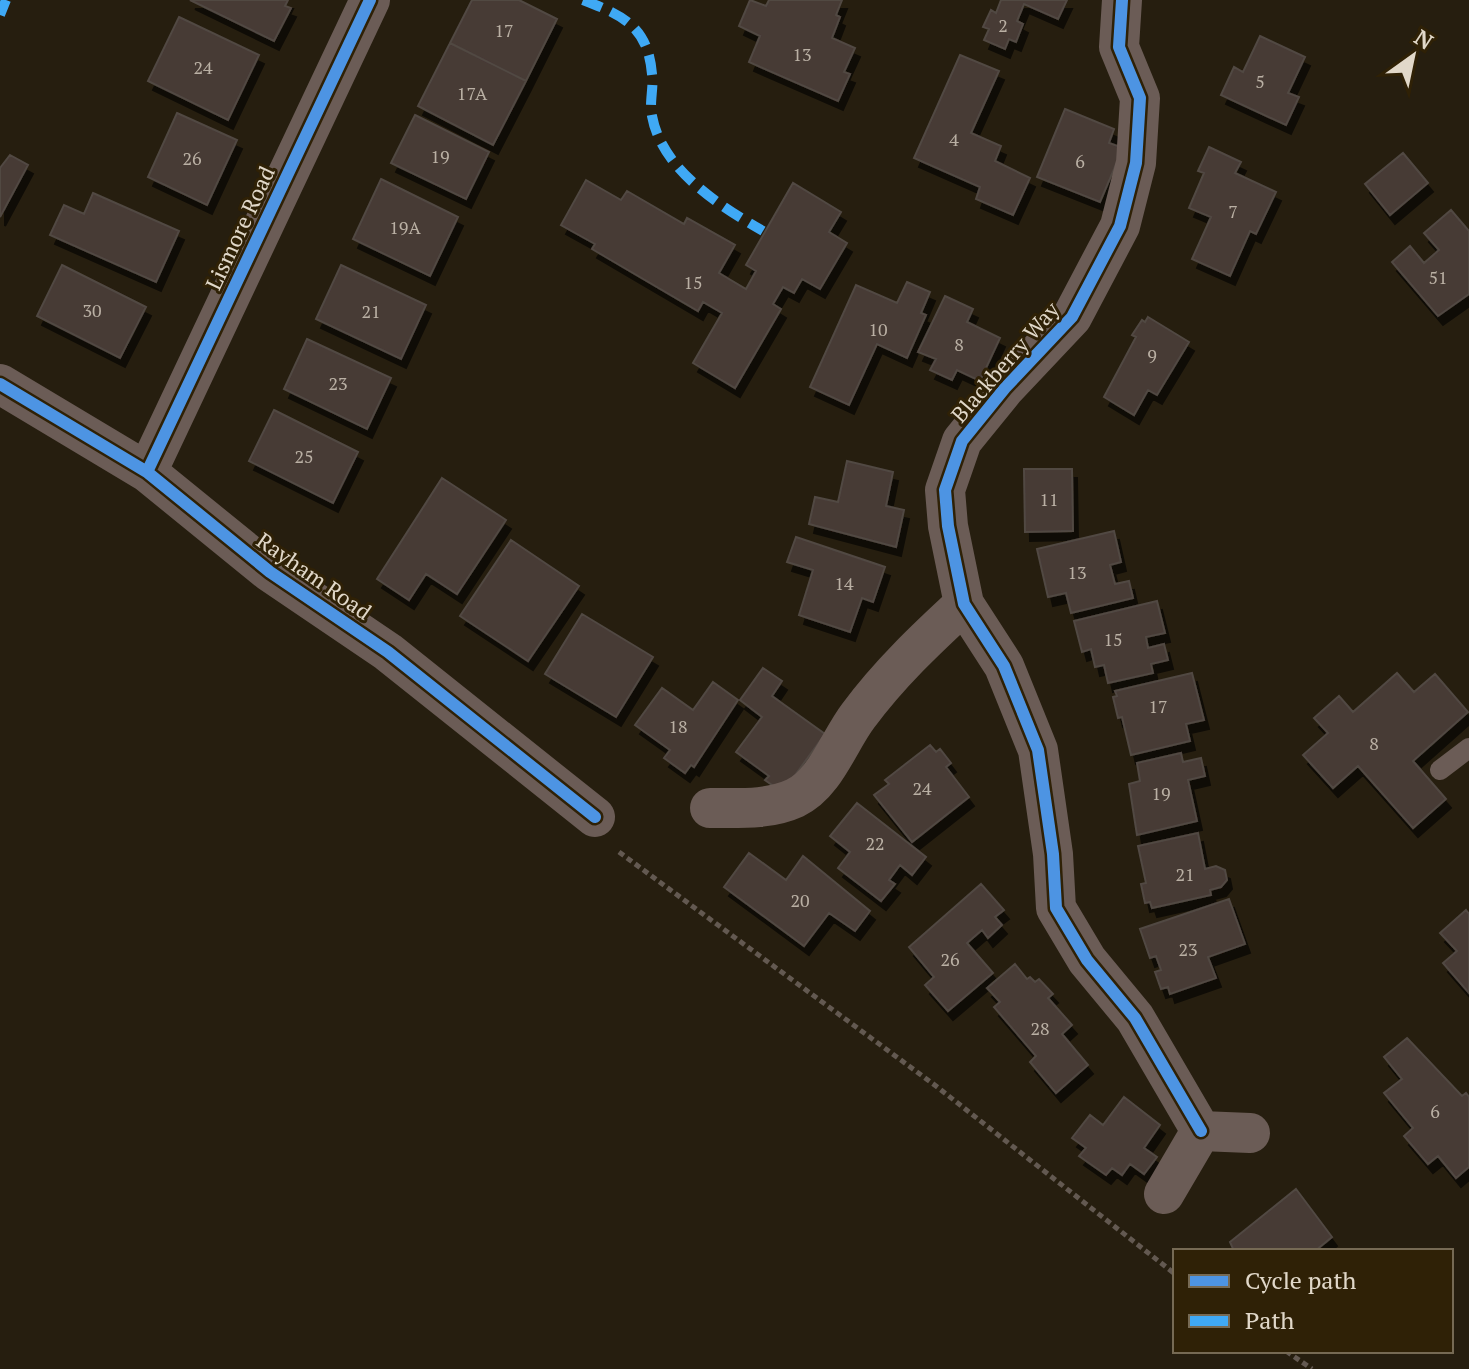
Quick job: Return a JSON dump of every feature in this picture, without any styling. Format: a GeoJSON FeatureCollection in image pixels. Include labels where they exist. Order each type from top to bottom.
{"type":"FeatureCollection","features":[{"type":"Feature","properties":{"kind":"street","name":"Lismore Road"},"geometry":{"type":"LineString","coordinates":[[147,472],[370,0]]}},
{"type":"Feature","properties":{"kind":"street","name":"Blackberry Way"},"geometry":{"type":"LineString","coordinates":[[1122,0],[1119,47],[1140,98],[1136,163],[1120,226],[1072,317],[1005,388],[962,441],[945,490],[948,526],[964,604],[1004,666],[1038,750],[1053,854],[1056,908],[1087,960],[1135,1018],[1201,1131]]}},
{"type":"Feature","properties":{"kind":"street","name":"Rayham Road"},"geometry":{"type":"LineString","coordinates":[[0,384],[147,472],[270,572],[388,652],[595,817]]}},
{"type":"Feature","properties":{"kind":"street"},"geometry":{"type":"LineString","coordinates":[[710,808],[766,807],[798,797],[825,769],[857,717],[913,651],[964,604]]}},
{"type":"Feature","properties":{"kind":"street"},"geometry":{"type":"LineString","coordinates":[[1164,1194],[1201,1131],[1250,1133]]}},
{"type":"Feature","properties":{"kind":"lane"},"geometry":{"type":"LineString","coordinates":[[1440,770],[1469,748]]}},
{"type":"Feature","properties":{"kind":"path"},"geometry":{"type":"LineString","coordinates":[[618,851],[936,1086],[1173,1272]]}},
{"type":"Feature","properties":{"kind":"path"},"geometry":{"type":"LineString","coordinates":[[1289,1353],[1312,1369]]}},
{"type":"Feature","properties":{"kind":"building"},"geometry":{"type":"Polygon","coordinates":[[[190,0],[288,0],[285,6],[291,8],[274,41],[190,0]]]}},
{"type":"Feature","properties":{"kind":"building"},"geometry":{"type":"Polygon","coordinates":[[[472,0],[519,0],[557,19],[526,81],[450,43],[472,0]]]}},
{"type":"Feature","properties":{"kind":"building"},"geometry":{"type":"Polygon","coordinates":[[[750,0],[766,6],[769,0],[842,0],[832,38],[855,48],[844,72],[850,74],[838,101],[749,62],[760,36],[739,26],[750,0]]]}},
{"type":"Feature","properties":{"kind":"building"},"geometry":{"type":"Polygon","coordinates":[[[1001,0],[1067,0],[1058,19],[1024,4],[1017,21],[1023,24],[1016,42],[1009,39],[1005,49],[984,40],[989,29],[983,27],[991,10],[996,13],[1001,0]]]}},
{"type":"Feature","properties":{"kind":"building"},"geometry":{"type":"Polygon","coordinates":[[[179,17],[259,55],[228,120],[148,81],[179,17]]]}},
{"type":"Feature","properties":{"kind":"building"},"geometry":{"type":"Polygon","coordinates":[[[1260,36],[1305,57],[1288,93],[1299,97],[1286,125],[1221,95],[1234,67],[1243,72],[1260,36]]]}},
{"type":"Feature","properties":{"kind":"building"},"geometry":{"type":"Polygon","coordinates":[[[450,43],[526,81],[493,145],[418,106],[450,43]]]}},
{"type":"Feature","properties":{"kind":"building"},"geometry":{"type":"Polygon","coordinates":[[[960,55],[999,71],[971,133],[1001,146],[995,161],[1030,178],[1013,215],[976,199],[980,187],[914,158],[960,55]]]}},
{"type":"Feature","properties":{"kind":"building"},"geometry":{"type":"Polygon","coordinates":[[[1065,109],[1114,129],[1109,143],[1123,148],[1100,202],[1037,177],[1065,109]]]}},
{"type":"Feature","properties":{"kind":"building"},"geometry":{"type":"Polygon","coordinates":[[[177,113],[237,140],[207,205],[148,177],[177,113]]]}},
{"type":"Feature","properties":{"kind":"building"},"geometry":{"type":"Polygon","coordinates":[[[415,115],[489,152],[466,199],[391,163],[415,115]]]}},
{"type":"Feature","properties":{"kind":"building"},"geometry":{"type":"Polygon","coordinates":[[[1209,147],[1241,162],[1235,173],[1276,192],[1256,234],[1250,231],[1230,276],[1192,259],[1211,217],[1189,208],[1204,173],[1198,171],[1209,147]]]}},
{"type":"Feature","properties":{"kind":"building"},"geometry":{"type":"Polygon","coordinates":[[[1403,153],[1428,183],[1390,215],[1365,184],[1403,153]]]}},
{"type":"Feature","properties":{"kind":"building"},"geometry":{"type":"Polygon","coordinates":[[[10,155],[28,165],[0,217],[0,168],[10,155]]]}},
{"type":"Feature","properties":{"kind":"building"},"geometry":{"type":"Polygon","coordinates":[[[381,179],[458,217],[430,276],[353,239],[381,179]]]}},
{"type":"Feature","properties":{"kind":"building"},"geometry":{"type":"Polygon","coordinates":[[[586,180],[621,200],[627,191],[684,224],[687,218],[735,245],[719,273],[746,289],[756,271],[746,265],[793,183],[841,212],[829,232],[847,243],[820,289],[802,279],[794,293],[783,287],[773,304],[781,309],[735,388],[693,363],[722,313],[703,302],[698,311],[592,249],[595,244],[561,225],[586,180]]]}},
{"type":"Feature","properties":{"kind":"building"},"geometry":{"type":"Polygon","coordinates":[[[93,193],[179,231],[156,282],[50,235],[64,205],[84,214],[93,193]]]}},
{"type":"Feature","properties":{"kind":"building"},"geometry":{"type":"Polygon","coordinates":[[[1451,210],[1469,231],[1469,294],[1438,316],[1392,262],[1410,246],[1424,263],[1439,250],[1424,233],[1451,210]]]}},
{"type":"Feature","properties":{"kind":"building"},"geometry":{"type":"Polygon","coordinates":[[[62,265],[146,307],[120,358],[37,316],[62,265]]]}},
{"type":"Feature","properties":{"kind":"building"},"geometry":{"type":"Polygon","coordinates":[[[341,265],[426,305],[401,359],[316,319],[341,265]]]}},
{"type":"Feature","properties":{"kind":"building"},"geometry":{"type":"Polygon","coordinates":[[[907,282],[930,292],[921,313],[926,315],[907,358],[877,344],[849,405],[810,387],[856,285],[897,303],[907,282]]]}},
{"type":"Feature","properties":{"kind":"building"},"geometry":{"type":"Polygon","coordinates":[[[945,296],[973,309],[967,322],[1000,338],[980,381],[957,370],[952,380],[930,370],[936,359],[918,352],[945,296]]]}},
{"type":"Feature","properties":{"kind":"building"},"geometry":{"type":"Polygon","coordinates":[[[1148,317],[1189,342],[1157,395],[1148,390],[1134,415],[1104,397],[1136,337],[1132,335],[1142,320],[1145,322],[1148,317]]]}},
{"type":"Feature","properties":{"kind":"building"},"geometry":{"type":"Polygon","coordinates":[[[307,339],[391,378],[367,429],[284,389],[307,339]]]}},
{"type":"Feature","properties":{"kind":"building"},"geometry":{"type":"Polygon","coordinates":[[[274,410],[358,452],[333,503],[249,461],[274,410]]]}},
{"type":"Feature","properties":{"kind":"building"},"geometry":{"type":"Polygon","coordinates":[[[847,461],[893,472],[886,506],[904,510],[896,547],[809,524],[815,497],[838,502],[847,461]]]}},
{"type":"Feature","properties":{"kind":"building"},"geometry":{"type":"Polygon","coordinates":[[[1024,469],[1072,469],[1073,531],[1025,532],[1024,469]]]}},
{"type":"Feature","properties":{"kind":"building"},"geometry":{"type":"Polygon","coordinates":[[[442,478],[506,520],[457,594],[426,574],[409,600],[377,579],[442,478]]]}},
{"type":"Feature","properties":{"kind":"building"},"geometry":{"type":"Polygon","coordinates":[[[1114,531],[1121,562],[1110,565],[1115,584],[1129,581],[1133,598],[1071,613],[1066,593],[1048,597],[1037,549],[1114,531]]]}},
{"type":"Feature","properties":{"kind":"building"},"geometry":{"type":"Polygon","coordinates":[[[796,537],[885,567],[873,602],[862,598],[850,632],[799,615],[813,570],[787,562],[796,537]]]}},
{"type":"Feature","properties":{"kind":"building"},"geometry":{"type":"Polygon","coordinates":[[[511,540],[579,586],[528,661],[460,616],[511,540]]]}},
{"type":"Feature","properties":{"kind":"building"},"geometry":{"type":"Polygon","coordinates":[[[1157,601],[1165,633],[1146,637],[1148,648],[1164,644],[1168,660],[1151,664],[1153,673],[1108,683],[1104,665],[1095,667],[1091,649],[1082,652],[1074,621],[1157,601]]]}},
{"type":"Feature","properties":{"kind":"building"},"geometry":{"type":"Polygon","coordinates":[[[582,614],[653,657],[616,717],[545,674],[582,614]]]}},
{"type":"Feature","properties":{"kind":"building"},"geometry":{"type":"Polygon","coordinates":[[[763,668],[782,681],[772,696],[825,734],[785,789],[779,790],[765,780],[769,776],[736,752],[762,717],[740,700],[763,668]]]}},
{"type":"Feature","properties":{"kind":"building"},"geometry":{"type":"Polygon","coordinates":[[[1192,673],[1204,720],[1186,724],[1190,741],[1131,755],[1122,717],[1118,718],[1113,697],[1117,696],[1115,691],[1192,673]]]}},
{"type":"Feature","properties":{"kind":"building"},"geometry":{"type":"Polygon","coordinates":[[[1397,673],[1414,692],[1435,674],[1468,712],[1413,761],[1446,799],[1413,828],[1358,766],[1333,788],[1303,755],[1328,733],[1314,718],[1339,696],[1353,712],[1397,673]]]}},
{"type":"Feature","properties":{"kind":"building"},"geometry":{"type":"Polygon","coordinates":[[[713,682],[738,700],[694,767],[691,765],[685,773],[664,758],[670,750],[635,725],[662,688],[693,710],[713,682]]]}},
{"type":"Feature","properties":{"kind":"building"},"geometry":{"type":"Polygon","coordinates":[[[930,745],[936,752],[940,749],[951,763],[946,767],[969,797],[912,842],[874,795],[889,784],[885,780],[930,745]]]}},
{"type":"Feature","properties":{"kind":"building"},"geometry":{"type":"Polygon","coordinates":[[[1181,753],[1183,762],[1201,758],[1205,776],[1188,780],[1197,821],[1137,835],[1129,784],[1140,781],[1137,763],[1181,753]]]}},
{"type":"Feature","properties":{"kind":"building"},"geometry":{"type":"Polygon","coordinates":[[[857,803],[926,857],[912,875],[900,865],[889,880],[895,884],[881,901],[838,868],[850,852],[830,836],[857,803]]]}},
{"type":"Feature","properties":{"kind":"building"},"geometry":{"type":"Polygon","coordinates":[[[1198,833],[1205,869],[1216,866],[1225,870],[1227,880],[1221,887],[1210,890],[1211,895],[1152,908],[1150,902],[1145,903],[1141,884],[1146,883],[1138,846],[1198,833]]]}},
{"type":"Feature","properties":{"kind":"building"},"geometry":{"type":"Polygon","coordinates":[[[749,853],[786,880],[803,856],[870,911],[855,931],[829,913],[804,946],[724,887],[749,853]]]}},
{"type":"Feature","properties":{"kind":"building"},"geometry":{"type":"Polygon","coordinates":[[[981,884],[1004,910],[995,917],[1002,925],[988,938],[982,930],[967,943],[993,973],[948,1011],[925,985],[934,977],[909,947],[981,884]]]}},
{"type":"Feature","properties":{"kind":"building"},"geometry":{"type":"Polygon","coordinates":[[[1229,899],[1245,944],[1208,957],[1216,978],[1170,994],[1168,987],[1161,989],[1155,972],[1161,970],[1156,956],[1150,958],[1140,929],[1229,899]]]}},
{"type":"Feature","properties":{"kind":"building"},"geometry":{"type":"Polygon","coordinates":[[[1466,910],[1469,914],[1469,993],[1443,963],[1457,951],[1440,933],[1466,910]]]}},
{"type":"Feature","properties":{"kind":"building"},"geometry":{"type":"Polygon","coordinates":[[[1015,964],[1027,979],[1030,977],[1035,982],[1039,979],[1053,994],[1048,998],[1072,1025],[1062,1034],[1088,1065],[1056,1093],[1030,1062],[1036,1056],[994,1007],[1000,1002],[987,988],[1015,964]]]}},
{"type":"Feature","properties":{"kind":"building"},"geometry":{"type":"Polygon","coordinates":[[[1407,1038],[1462,1096],[1466,1093],[1469,1097],[1469,1167],[1456,1178],[1438,1156],[1428,1164],[1404,1136],[1413,1128],[1384,1093],[1402,1079],[1384,1057],[1407,1038]]]}},
{"type":"Feature","properties":{"kind":"building"},"geometry":{"type":"Polygon","coordinates":[[[1124,1097],[1160,1125],[1144,1148],[1157,1157],[1144,1174],[1130,1164],[1122,1175],[1112,1168],[1106,1175],[1079,1156],[1086,1148],[1072,1138],[1090,1115],[1103,1125],[1124,1097]]]}},
{"type":"Feature","properties":{"kind":"building"},"geometry":{"type":"Polygon","coordinates":[[[1296,1189],[1332,1237],[1317,1249],[1233,1249],[1230,1242],[1296,1189]]]}},
{"type":"Feature","properties":{"kind":"marked path"},"geometry":{"type":"LineString","coordinates":[[0,15],[6,0]]}},
{"type":"Feature","properties":{"kind":"marked path"},"geometry":{"type":"LineString","coordinates":[[583,0],[621,17],[639,33],[652,74],[652,116],[658,135],[680,170],[712,198],[763,231]]}},
{"type":"Feature","properties":{"kind":"cycle path"},"geometry":{"type":"LineString","coordinates":[[147,472],[370,0]]}},
{"type":"Feature","properties":{"kind":"cycle path"},"geometry":{"type":"LineString","coordinates":[[1122,0],[1119,47],[1140,98],[1136,163],[1120,226],[1072,317],[1005,388],[962,441],[945,490],[948,526],[964,604],[1004,666],[1038,750],[1053,854],[1056,908],[1087,960],[1135,1018],[1201,1131]]}},
{"type":"Feature","properties":{"kind":"cycle path"},"geometry":{"type":"LineString","coordinates":[[0,384],[147,472],[270,572],[388,652],[595,817]]}}]}
